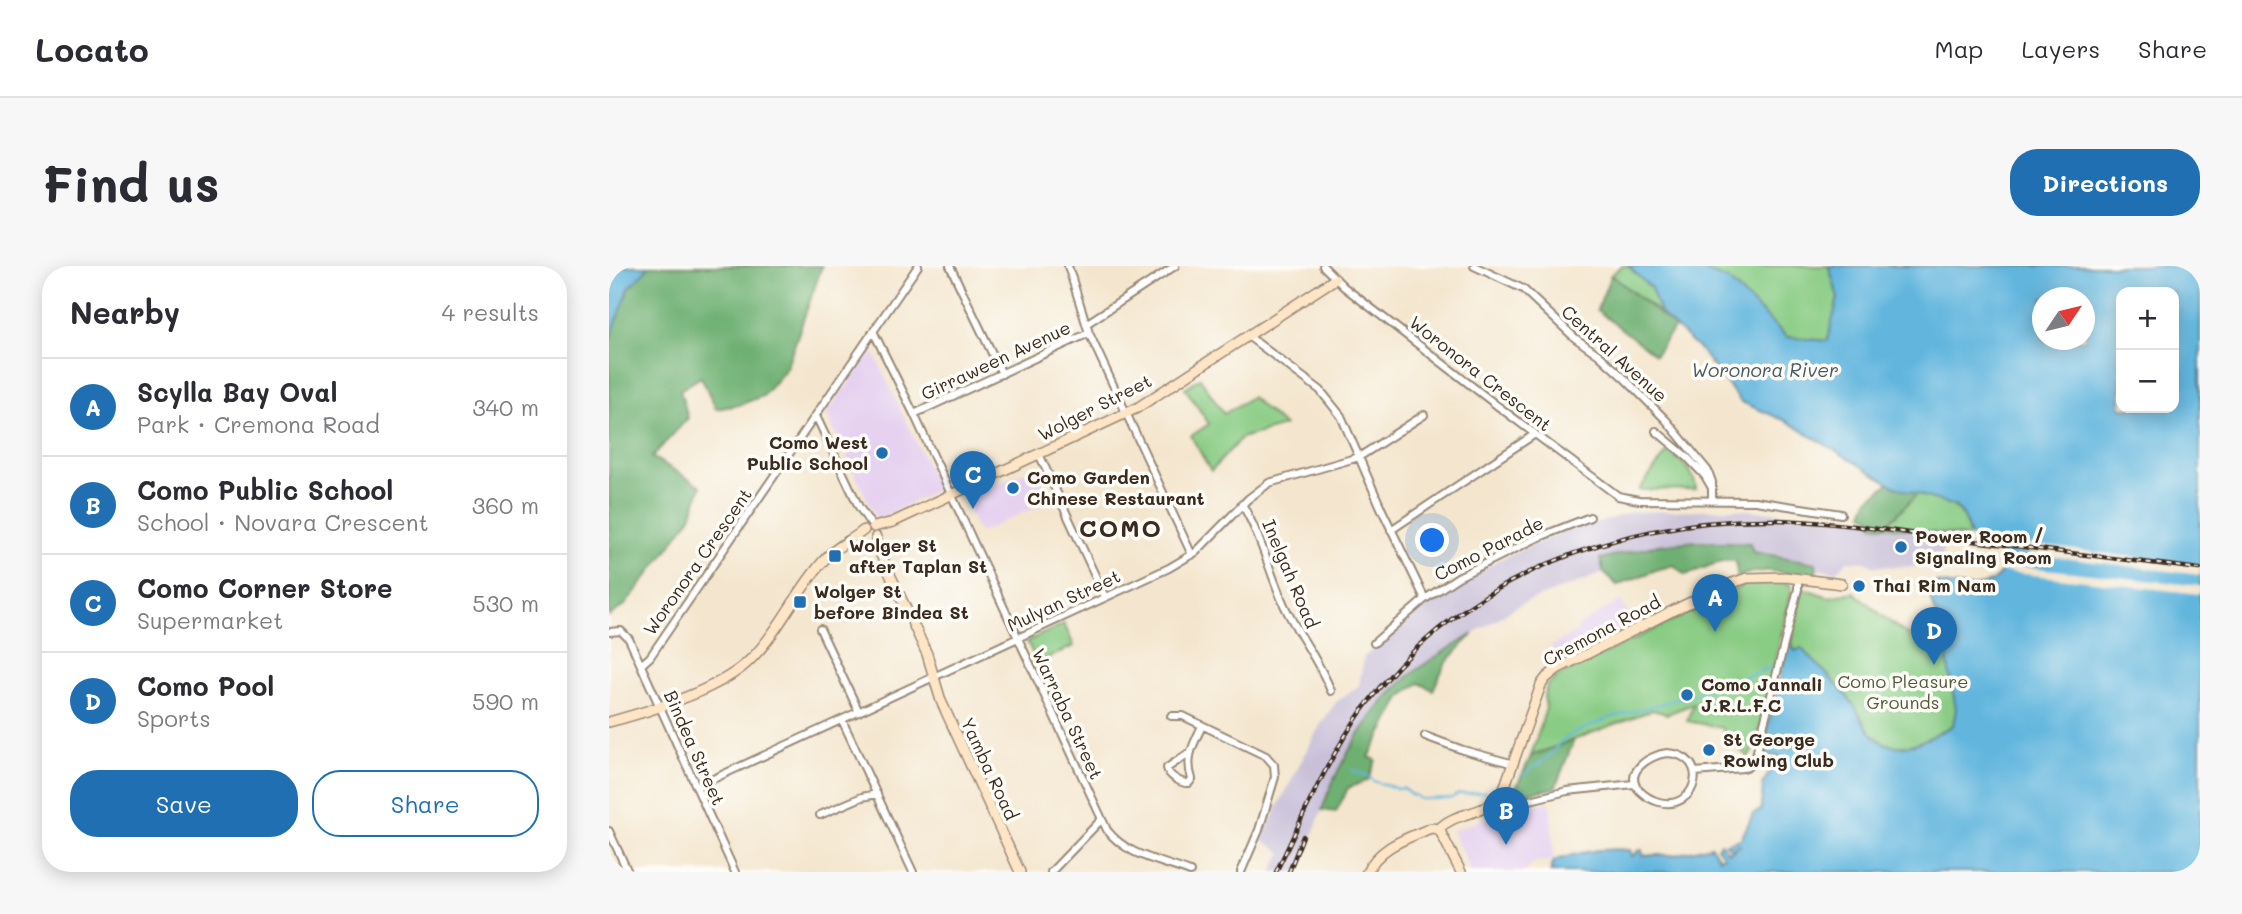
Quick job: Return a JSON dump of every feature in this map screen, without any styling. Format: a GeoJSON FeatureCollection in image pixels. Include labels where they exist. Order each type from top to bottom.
{"type":"FeatureCollection","features":[{"type":"Feature","properties":{"kind":"street","name":"Woronora Crescent"},"geometry":{"type":"LineString","coordinates":[[641,665],[918,266]]}},
{"type":"Feature","properties":{"kind":"street"},"geometry":{"type":"LineString","coordinates":[[950,266],[1002,374]]}},
{"type":"Feature","properties":{"kind":"street"},"geometry":{"type":"LineString","coordinates":[[1068,266],[1089,333],[1192,555]]}},
{"type":"Feature","properties":{"kind":"street","name":"Girraween Avenue"},"geometry":{"type":"LineString","coordinates":[[1086,324],[1175,266]]}},
{"type":"Feature","properties":{"kind":"street","name":"Woronora Crescent"},"geometry":{"type":"LineString","coordinates":[[1323,266],[1335,279],[1604,486],[1626,498],[1712,502]]}},
{"type":"Feature","properties":{"kind":"street","name":"Central Avenue"},"geometry":{"type":"LineString","coordinates":[[1473,266],[1523,289],[1575,338],[1612,366],[1688,445],[1708,471],[1712,502]]}},
{"type":"Feature","properties":{"kind":"street","name":"Wolger Street"},"geometry":{"type":"LineString","coordinates":[[609,722],[661,708],[724,679],[744,666],[759,650],[825,558],[849,542],[1127,413],[1335,279]]}},
{"type":"Feature","properties":{"kind":"street","name":"Warraba Street"},"geometry":{"type":"LineString","coordinates":[[874,333],[1101,820],[1114,839],[1133,853],[1190,872]]}},
{"type":"Feature","properties":{"kind":"street","name":"Girraween Avenue"},"geometry":{"type":"LineString","coordinates":[[914,414],[1089,333]]}},
{"type":"Feature","properties":{"kind":"street"},"geometry":{"type":"LineString","coordinates":[[1248,335],[1331,401],[1341,416],[1391,530],[1425,599]]}},
{"type":"Feature","properties":{"kind":"street","name":"Mulyan Street"},"geometry":{"type":"LineString","coordinates":[[696,787],[934,678],[1192,555],[1257,490],[1269,483],[1359,457],[1424,415]]}},
{"type":"Feature","properties":{"kind":"street"},"geometry":{"type":"LineString","coordinates":[[816,416],[870,533]]}},
{"type":"Feature","properties":{"kind":"street","name":"Central Avenue"},"geometry":{"type":"LineString","coordinates":[[1656,431],[1695,466],[1712,488]]}},
{"type":"Feature","properties":{"kind":"street"},"geometry":{"type":"LineString","coordinates":[[1391,530],[1535,435]]}},
{"type":"Feature","properties":{"kind":"street"},"geometry":{"type":"LineString","coordinates":[[1039,454],[1105,597]]}},
{"type":"Feature","properties":{"kind":"street"},"geometry":{"type":"LineString","coordinates":[[1712,502],[1768,502],[1841,514]]}},
{"type":"Feature","properties":{"kind":"street","name":"Inelgah Road"},"geometry":{"type":"LineString","coordinates":[[1243,504],[1253,522],[1288,613],[1319,664],[1331,691]]}},
{"type":"Feature","properties":{"kind":"street","name":"Como Parade"},"geometry":{"type":"LineString","coordinates":[[1374,643],[1425,599],[1476,567],[1590,517]]}},
{"type":"Feature","properties":{"kind":"street","name":"Yamba Road"},"geometry":{"type":"LineString","coordinates":[[870,533],[927,654],[941,701],[1020,872]]}},
{"type":"Feature","properties":{"kind":"street","name":"Cremona Road"},"geometry":{"type":"LineString","coordinates":[[1501,797],[1538,692],[1552,673],[1737,581],[1758,576],[1842,584]]}},
{"type":"Feature","properties":{"kind":"street"},"geometry":{"type":"LineString","coordinates":[[1695,772],[1743,768],[1753,762],[1798,589],[1798,579]]}},
{"type":"Feature","properties":{"kind":"street"},"geometry":{"type":"LineString","coordinates":[[820,629],[859,712]]}},
{"type":"Feature","properties":{"kind":"street","name":"Bindea Street"},"geometry":{"type":"LineString","coordinates":[[609,632],[617,630],[626,635],[735,872]]}},
{"type":"Feature","properties":{"kind":"street"},"geometry":{"type":"LineString","coordinates":[[1171,716],[1183,716],[1262,754],[1269,758],[1273,765],[1275,777],[1259,830],[1241,872]]}},
{"type":"Feature","properties":{"kind":"street"},"geometry":{"type":"LineString","coordinates":[[842,720],[913,872]]}},
{"type":"Feature","properties":{"kind":"street"},"geometry":{"type":"LineString","coordinates":[[1189,753],[1169,766],[1167,771],[1187,784],[1192,779],[1189,753],[1202,726]]}},
{"type":"Feature","properties":{"kind":"street"},"geometry":{"type":"LineString","coordinates":[[1425,736],[1514,764]]}},
{"type":"Feature","properties":{"kind":"street"},"geometry":{"type":"LineString","coordinates":[[1661,753],[1673,753],[1683,757],[1695,772],[1695,782],[1690,792],[1672,803],[1655,801],[1634,784],[1633,776],[1639,767],[1661,753]]}},
{"type":"Feature","properties":{"kind":"street"},"geometry":{"type":"LineString","coordinates":[[1367,872],[1382,851],[1431,828],[1439,829],[1448,821],[1489,807],[1501,797],[1513,803],[1567,791],[1634,784]]}},
{"type":"Feature","properties":{"kind":"street"},"geometry":{"type":"LineString","coordinates":[[820,815],[862,797],[877,794]]}},
{"type":"Feature","properties":{"kind":"street"},"geometry":{"type":"LineString","coordinates":[[1051,872],[1101,820]]}},
{"type":"Feature","properties":{"kind":"street"},"geometry":{"type":"LineString","coordinates":[[1439,829],[1461,872]]}},
{"type":"Feature","properties":{"kind":"street"},"geometry":{"type":"LineString","coordinates":[[609,831],[628,872]]}},
{"type":"Feature","properties":{"kind":"shaded area","name":"Como West Public School"},"geometry":{"type":"Polygon","coordinates":[[[872,349],[938,489],[877,520],[827,416],[872,349]]]}},
{"type":"Feature","properties":{"kind":"shaded area"},"geometry":{"type":"Polygon","coordinates":[[[1035,467],[1050,501],[979,533],[963,500],[1035,467]]]}},
{"type":"Feature","properties":{"kind":"shaded area"},"geometry":{"type":"Polygon","coordinates":[[[1732,509],[1936,529],[1937,533],[2200,565],[2200,575],[1945,544],[1940,563],[1913,567],[1872,566],[1866,562],[1848,561],[1837,571],[1722,561],[1685,575],[1674,565],[1617,585],[1604,573],[1521,604],[1473,634],[1445,664],[1433,690],[1419,683],[1402,696],[1369,757],[1376,760],[1368,780],[1348,788],[1336,812],[1322,810],[1299,872],[1272,872],[1282,852],[1261,839],[1320,725],[1336,702],[1359,686],[1364,657],[1426,604],[1495,562],[1566,530],[1631,512],[1732,509]]]}},
{"type":"Feature","properties":{"kind":"shaded area"},"geometry":{"type":"Polygon","coordinates":[[[1621,600],[1632,622],[1559,661],[1551,646],[1578,631],[1578,626],[1621,600]]]}},
{"type":"Feature","properties":{"kind":"shaded area"},"geometry":{"type":"Polygon","coordinates":[[[1550,802],[1554,861],[1536,861],[1525,872],[1471,872],[1452,830],[1518,807],[1550,802]]]}},
{"type":"Feature","properties":{"kind":"green space"},"geometry":{"type":"Polygon","coordinates":[[[649,266],[822,266],[786,369],[763,396],[739,405],[716,409],[701,377],[680,390],[688,418],[652,457],[701,486],[691,517],[625,605],[609,616],[609,342],[629,288],[649,266]]]}},
{"type":"Feature","properties":{"kind":"green space"},"geometry":{"type":"Polygon","coordinates":[[[1622,266],[1628,266],[1651,288],[1660,313],[1611,275],[1622,266]]]}},
{"type":"Feature","properties":{"kind":"green space"},"geometry":{"type":"Polygon","coordinates":[[[1690,266],[1829,266],[1838,298],[1828,341],[1787,337],[1727,279],[1690,266]]]}},
{"type":"Feature","properties":{"kind":"green space"},"geometry":{"type":"Polygon","coordinates":[[[1611,275],[1675,327],[1655,355],[1597,310],[1611,275]]]}},
{"type":"Feature","properties":{"kind":"green space"},"geometry":{"type":"Polygon","coordinates":[[[1200,378],[1224,414],[1251,397],[1284,426],[1241,438],[1211,471],[1191,436],[1209,424],[1185,388],[1200,378]]]}},
{"type":"Feature","properties":{"kind":"green space"},"geometry":{"type":"Polygon","coordinates":[[[1668,451],[1690,472],[1696,489],[1639,490],[1668,451]]]}},
{"type":"Feature","properties":{"kind":"green space"},"geometry":{"type":"Polygon","coordinates":[[[1889,483],[1917,494],[1885,526],[1873,525],[1872,517],[1863,513],[1868,500],[1889,483]]]}},
{"type":"Feature","properties":{"kind":"green space"},"geometry":{"type":"Polygon","coordinates":[[[1917,494],[1946,503],[1958,510],[1970,537],[1885,526],[1917,494]]]}},
{"type":"Feature","properties":{"kind":"green space"},"geometry":{"type":"Polygon","coordinates":[[[1698,541],[1750,543],[1753,552],[1816,563],[1817,580],[1768,571],[1737,577],[1736,561],[1722,561],[1685,575],[1674,565],[1617,585],[1604,573],[1600,559],[1658,545],[1698,541]]]}},
{"type":"Feature","properties":{"kind":"green space"},"geometry":{"type":"Polygon","coordinates":[[[1772,580],[1789,584],[1792,588],[1756,746],[1748,757],[1725,736],[1723,728],[1687,721],[1693,704],[1667,714],[1652,710],[1531,756],[1546,708],[1544,696],[1547,686],[1556,677],[1749,583],[1772,580]]]}},
{"type":"Feature","properties":{"kind":"green space","name":"Como Pleasure Grounds"},"geometry":{"type":"Polygon","coordinates":[[[1803,588],[1829,597],[1854,592],[1900,630],[1930,644],[1931,652],[1949,648],[1949,668],[1956,697],[1953,725],[1924,740],[1903,746],[1883,743],[1874,736],[1835,682],[1801,649],[1795,651],[1793,630],[1803,588]]]}},
{"type":"Feature","properties":{"kind":"green space"},"geometry":{"type":"Polygon","coordinates":[[[1064,624],[1074,646],[1037,663],[1027,641],[1064,624]]]}},
{"type":"Feature","properties":{"kind":"green space"},"geometry":{"type":"Polygon","coordinates":[[[1473,634],[1445,664],[1433,690],[1419,683],[1402,696],[1369,757],[1376,760],[1368,780],[1348,788],[1336,812],[1322,810],[1347,754],[1385,700],[1414,672],[1473,634]]]}},
{"type":"Feature","properties":{"kind":"green space"},"geometry":{"type":"Polygon","coordinates":[[[1574,740],[1555,788],[1512,796],[1531,756],[1574,740]]]}},
{"type":"Feature","properties":{"kind":"water"},"geometry":{"type":"Polygon","coordinates":[[[609,266],[649,266],[629,288],[609,342],[609,266]]]}},
{"type":"Feature","properties":{"kind":"water","name":"Woronora River"},"geometry":{"type":"Polygon","coordinates":[[[1628,266],[1690,266],[1727,279],[1787,337],[1827,341],[1838,298],[1829,266],[2200,266],[2200,872],[1550,872],[1554,861],[1592,851],[1630,850],[1632,856],[1642,850],[1643,855],[1674,855],[1711,846],[1719,858],[1724,856],[1717,847],[1721,843],[1729,853],[1740,846],[1738,844],[1731,850],[1726,843],[1741,839],[1753,814],[1761,810],[1763,784],[1771,769],[1782,767],[1783,757],[1766,755],[1762,750],[1790,637],[1793,649],[1796,651],[1801,648],[1828,675],[1853,704],[1871,733],[1883,743],[1893,746],[1913,744],[1953,725],[1956,709],[1947,660],[1949,648],[1928,593],[1936,583],[1963,587],[1981,586],[1996,578],[2002,571],[2001,554],[1972,543],[1964,516],[1955,506],[1896,487],[1786,421],[1741,402],[1702,352],[1660,313],[1651,288],[1628,266]]]}},
{"type":"Feature","properties":{"kind":"pier"},"geometry":{"type":"Polygon","coordinates":[[[1966,537],[2200,565],[2200,575],[1974,547],[1969,545],[1966,537]]]}},
{"type":"Feature","properties":{"kind":"pier"},"geometry":{"type":"Polygon","coordinates":[[[1999,564],[2200,586],[2200,594],[1998,571],[1999,564]]]}},
{"type":"Feature","properties":{"kind":"waterway"},"geometry":{"type":"LineString","coordinates":[[1523,775],[1547,758],[1562,740],[1574,733],[1609,718],[1696,694],[1775,666]]}},
{"type":"Feature","properties":{"kind":"waterway"},"geometry":{"type":"LineString","coordinates":[[1352,770],[1370,777],[1373,781],[1398,789],[1403,788],[1420,799],[1452,798],[1458,794],[1486,792]]}},
{"type":"Feature","properties":{"kind":"railway"},"geometry":{"type":"LineString","coordinates":[[1276,872],[1316,789],[1350,728],[1402,663],[1446,624],[1494,591],[1547,564],[1602,544],[1660,530],[1719,522],[1778,520],[1868,528],[2200,569]]}},
{"type":"Feature","properties":{"kind":"railway"},"geometry":{"type":"LineString","coordinates":[[1289,872],[1303,836]]}},
{"type":"Feature","properties":{"kind":"place","name":"Como West Public School"},"geometry":{"type":"Point","coordinates":[882,453]}},
{"type":"Feature","properties":{"kind":"place","name":"Como Garden Chinese Restaurant"},"geometry":{"type":"Point","coordinates":[1013,488]}},
{"type":"Feature","properties":{"kind":"place","name":"Como Corner Store"},"geometry":{"type":"Point","coordinates":[973,509]}},
{"type":"Feature","properties":{"kind":"place","name":"Power Room / Signaling Room"},"geometry":{"type":"Point","coordinates":[1901,547]}},
{"type":"Feature","properties":{"kind":"place","name":"Wolger St after Taplan St"},"geometry":{"type":"Point","coordinates":[835,556]}},
{"type":"Feature","properties":{"kind":"place","name":"Thai Rim Nam"},"geometry":{"type":"Point","coordinates":[1859,586]}},
{"type":"Feature","properties":{"kind":"place","name":"Wolger St before Bindea St"},"geometry":{"type":"Point","coordinates":[800,602]}},
{"type":"Feature","properties":{"kind":"place","name":"Scylla Bay Oval"},"geometry":{"type":"Point","coordinates":[1715,632]}},
{"type":"Feature","properties":{"kind":"place","name":"Como Pool"},"geometry":{"type":"Point","coordinates":[1934,665]}},
{"type":"Feature","properties":{"kind":"place","name":"Como Jannali J.R.L.F.C"},"geometry":{"type":"Point","coordinates":[1687,695]}},
{"type":"Feature","properties":{"kind":"place","name":"St George Rowing Club"},"geometry":{"type":"Point","coordinates":[1709,750]}},
{"type":"Feature","properties":{"kind":"place","name":"Como Public School"},"geometry":{"type":"Point","coordinates":[1506,845]}},
{"type":"Feature","properties":{"kind":"district","name":"COMO"},"geometry":{"type":"Point","coordinates":[1121,529]}}]}
